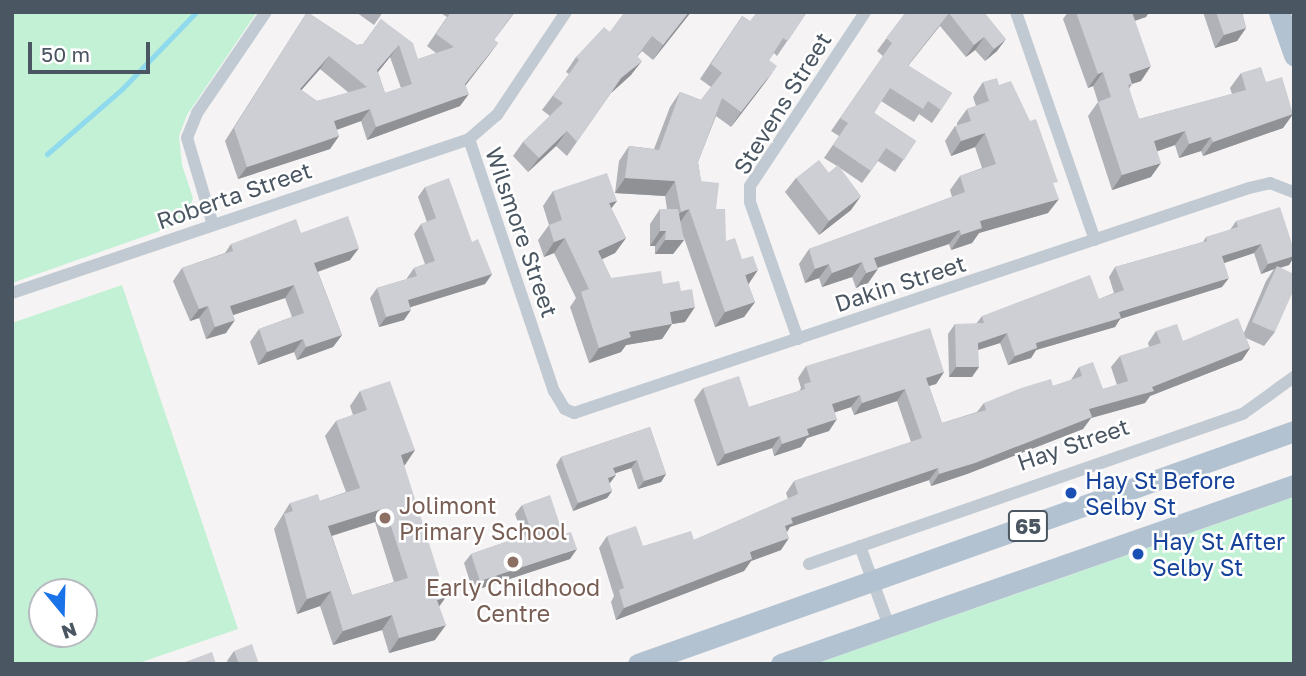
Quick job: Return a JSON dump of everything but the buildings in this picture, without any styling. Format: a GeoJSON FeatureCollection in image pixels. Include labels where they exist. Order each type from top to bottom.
{"type":"FeatureCollection","features":[{"type":"Feature","properties":{"kind":"main road"},"geometry":{"type":"LineString","coordinates":[[1279,12],[1294,55]]}},
{"type":"Feature","properties":{"kind":"main road","name":"65"},"geometry":{"type":"LineString","coordinates":[[638,664],[1293,431]]}},
{"type":"Feature","properties":{"kind":"main road","name":"65"},"geometry":{"type":"LineString","coordinates":[[781,664],[1294,485]]}},
{"type":"Feature","properties":{"kind":"street"},"geometry":{"type":"LineString","coordinates":[[213,225],[187,138],[197,113],[266,12]]}},
{"type":"Feature","properties":{"kind":"street","name":"Wilsmore Street"},"geometry":{"type":"LineString","coordinates":[[565,409],[554,391],[469,139],[497,115],[566,12]]}},
{"type":"Feature","properties":{"kind":"street","name":"Stevens Street"},"geometry":{"type":"LineString","coordinates":[[798,339],[750,202],[750,186],[865,12]]}},
{"type":"Feature","properties":{"kind":"street"},"geometry":{"type":"LineString","coordinates":[[1016,12],[1095,240]]}},
{"type":"Feature","properties":{"kind":"street","name":"Roberta Street"},"geometry":{"type":"LineString","coordinates":[[12,293],[469,139]]}},
{"type":"Feature","properties":{"kind":"street","name":"Dakin Street"},"geometry":{"type":"LineString","coordinates":[[565,409],[574,413],[590,410],[1249,188],[1270,183],[1294,192]]}},
{"type":"Feature","properties":{"kind":"street","name":"Hay Street"},"geometry":{"type":"LineString","coordinates":[[809,564],[1244,413],[1294,377]]}},
{"type":"Feature","properties":{"kind":"street"},"geometry":{"type":"LineString","coordinates":[[860,546],[889,626]]}},
{"type":"Feature","properties":{"kind":"green space"},"geometry":{"type":"Polygon","coordinates":[[[12,12],[257,12],[187,115],[179,136],[182,165],[193,198],[185,222],[12,283],[12,12]]]}},
{"type":"Feature","properties":{"kind":"green space"},"geometry":{"type":"Polygon","coordinates":[[[122,285],[238,629],[136,664],[12,664],[12,323],[122,285]]]}},
{"type":"Feature","properties":{"kind":"green space"},"geometry":{"type":"Polygon","coordinates":[[[1294,497],[1294,664],[815,664],[1294,497]]]}},
{"type":"Feature","properties":{"kind":"waterway"},"geometry":{"type":"LineString","coordinates":[[47,154],[122,89],[196,12]]}},
{"type":"Feature","properties":{"kind":"place","name":"Hay St Before Selby St"},"geometry":{"type":"Point","coordinates":[1071,493]}},
{"type":"Feature","properties":{"kind":"place","name":"Jolimont Primary School"},"geometry":{"type":"Point","coordinates":[385,518]}},
{"type":"Feature","properties":{"kind":"place","name":"Hay St After Selby St"},"geometry":{"type":"Point","coordinates":[1138,554]}},
{"type":"Feature","properties":{"kind":"place","name":"Early Childhood Centre"},"geometry":{"type":"Point","coordinates":[513,562]}}]}
